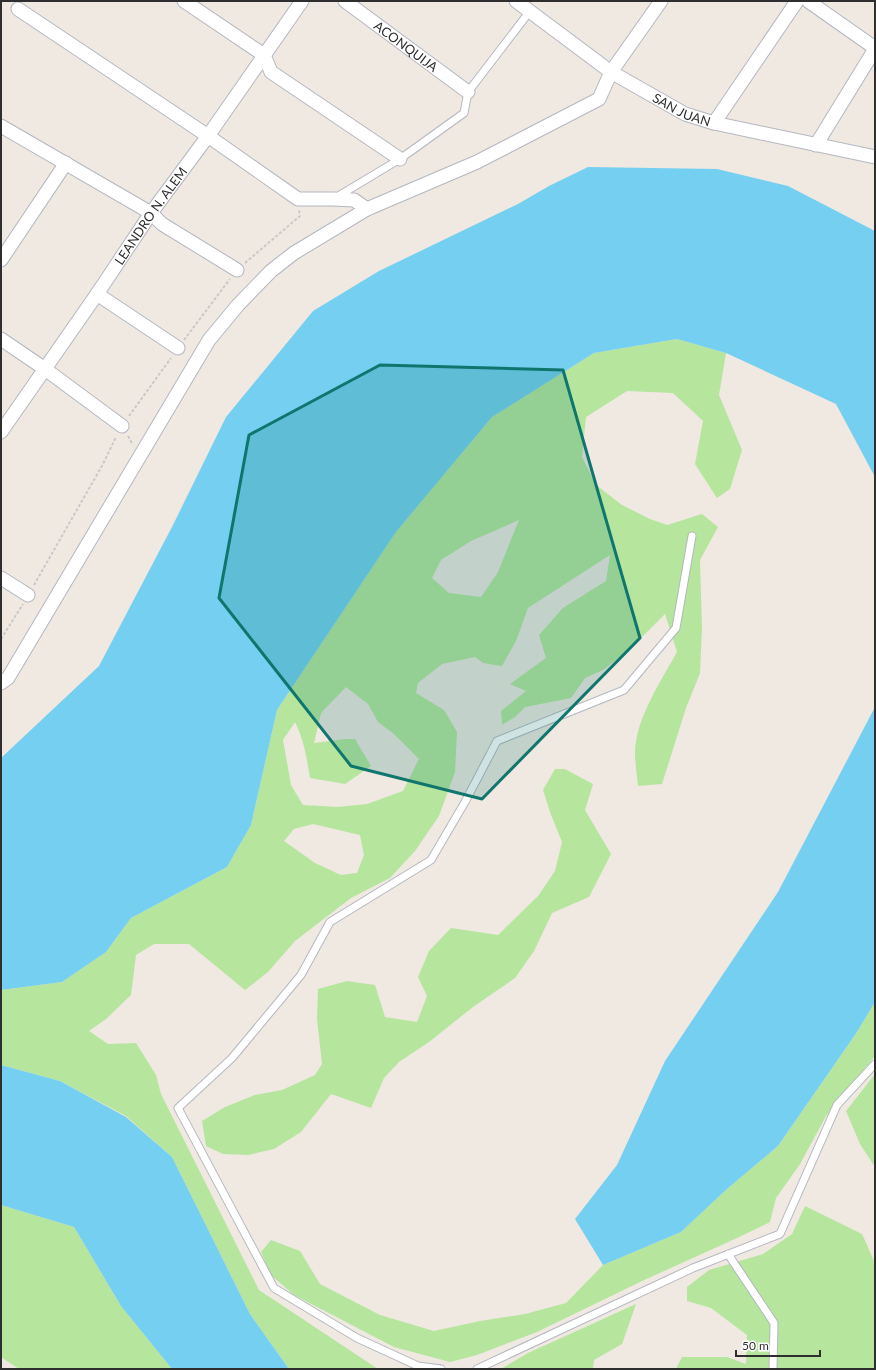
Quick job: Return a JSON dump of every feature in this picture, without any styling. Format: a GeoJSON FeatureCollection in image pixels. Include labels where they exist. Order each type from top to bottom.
{"type":"FeatureCollection","features":[{"type":"Feature","properties":{"kind":"street"},"geometry":{"type":"LineString","coordinates":[[184,1],[264,55],[271,72],[400,158]]}},
{"type":"Feature","properties":{"kind":"street","name":"LEANDRO N. ALEM"},"geometry":{"type":"LineString","coordinates":[[1,432],[97,294],[151,213],[208,136],[302,1]]}},
{"type":"Feature","properties":{"kind":"street","name":"ACONQUIJA"},"geometry":{"type":"LineString","coordinates":[[344,1],[468,92]]}},
{"type":"Feature","properties":{"kind":"street","name":"SAN JUAN"},"geometry":{"type":"LineString","coordinates":[[516,1],[533,6],[611,72],[685,114],[714,123],[875,157]]}},
{"type":"Feature","properties":{"kind":"street"},"geometry":{"type":"LineString","coordinates":[[1,683],[8,678],[209,340],[238,305],[272,271],[294,253],[367,209],[477,162],[599,99],[611,72],[661,1]]}},
{"type":"Feature","properties":{"kind":"street"},"geometry":{"type":"LineString","coordinates":[[714,123],[797,1]]}},
{"type":"Feature","properties":{"kind":"street"},"geometry":{"type":"LineString","coordinates":[[808,1],[875,48],[816,145]]}},
{"type":"Feature","properties":{"kind":"street"},"geometry":{"type":"LineString","coordinates":[[18,9],[208,136],[298,199],[354,200],[367,209]]}},
{"type":"Feature","properties":{"kind":"street"},"geometry":{"type":"LineString","coordinates":[[1,126],[151,213],[162,224],[237,270]]}},
{"type":"Feature","properties":{"kind":"street"},"geometry":{"type":"LineString","coordinates":[[1,260],[66,163]]}},
{"type":"Feature","properties":{"kind":"street"},"geometry":{"type":"LineString","coordinates":[[97,294],[178,348]]}},
{"type":"Feature","properties":{"kind":"street"},"geometry":{"type":"LineString","coordinates":[[1,339],[45,369],[122,426]]}},
{"type":"Feature","properties":{"kind":"street"},"geometry":{"type":"LineString","coordinates":[[1,578],[28,595]]}},
{"type":"Feature","properties":{"kind":"lane"},"geometry":{"type":"LineString","coordinates":[[333,199],[400,158],[464,113],[468,92],[533,6]]}},
{"type":"Feature","properties":{"kind":"lane"},"geometry":{"type":"LineString","coordinates":[[441,1369],[418,1366],[356,1338],[274,1288],[178,1108],[232,1058],[301,975],[330,922],[431,860],[465,802],[497,741],[624,690],[676,628],[692,536]]}},
{"type":"Feature","properties":{"kind":"lane"},"geometry":{"type":"LineString","coordinates":[[478,1369],[693,1268],[780,1234],[837,1104],[875,1064]]}},
{"type":"Feature","properties":{"kind":"lane"},"geometry":{"type":"LineString","coordinates":[[728,1254],[774,1323],[773,1369]]}},
{"type":"Feature","properties":{"kind":"path"},"geometry":{"type":"LineString","coordinates":[[1,639],[103,464],[122,426],[178,348],[237,270],[300,216],[298,199]]}},
{"type":"Feature","properties":{"kind":"path"},"geometry":{"type":"LineString","coordinates":[[122,426],[140,456]]}},
{"type":"Feature","properties":{"kind":"highlighted area"},"geometry":{"type":"Polygon","coordinates":[[[380,365],[563,370],[640,638],[482,799],[351,766],[219,598],[249,435],[380,365]]]}},
{"type":"Feature","properties":{"kind":"green space"},"geometry":{"type":"Polygon","coordinates":[[[677,339],[726,353],[719,395],[742,450],[730,489],[717,498],[695,464],[703,421],[673,393],[627,391],[586,417],[582,457],[596,485],[622,505],[650,519],[667,525],[702,514],[718,527],[700,560],[702,627],[700,673],[686,708],[662,784],[638,786],[635,752],[636,739],[650,700],[677,652],[665,614],[630,649],[603,670],[585,678],[571,698],[525,707],[515,717],[502,725],[501,711],[526,691],[510,684],[546,658],[539,635],[563,608],[606,581],[610,555],[528,608],[516,641],[502,666],[483,663],[475,657],[442,664],[418,683],[416,693],[444,710],[457,732],[455,772],[439,816],[415,851],[390,878],[351,898],[295,941],[268,972],[245,990],[189,944],[154,944],[136,955],[131,995],[106,1019],[89,1031],[108,1044],[136,1043],[156,1075],[161,1094],[259,1290],[378,1369],[289,1369],[250,1314],[172,1157],[126,1116],[60,1081],[1,1065],[1,990],[62,982],[106,952],[131,918],[227,867],[251,825],[277,710],[396,532],[492,417],[594,353],[677,339]],[[519,520],[471,541],[441,560],[432,578],[449,593],[481,597],[498,572],[519,520]],[[346,687],[321,713],[314,743],[355,739],[371,766],[345,784],[310,778],[303,743],[295,722],[283,740],[291,785],[303,805],[338,807],[367,804],[403,791],[419,759],[394,734],[378,722],[368,704],[346,687]],[[313,824],[294,829],[284,841],[315,863],[341,875],[357,873],[364,855],[360,835],[313,824]]]}},
{"type":"Feature","properties":{"kind":"green space"},"geometry":{"type":"Polygon","coordinates":[[[555,769],[565,769],[593,784],[585,810],[611,854],[589,897],[552,913],[534,951],[515,978],[473,1007],[429,1042],[399,1062],[384,1078],[371,1108],[331,1094],[301,1132],[274,1149],[248,1155],[223,1154],[206,1146],[202,1121],[225,1107],[255,1095],[282,1090],[315,1075],[322,1064],[317,1019],[318,989],[347,981],[375,985],[385,1017],[417,1022],[427,996],[418,977],[429,951],[451,928],[498,935],[538,896],[555,871],[562,842],[543,790],[555,769]]]}},
{"type":"Feature","properties":{"kind":"green space"},"geometry":{"type":"Polygon","coordinates":[[[875,1002],[875,1056],[826,1116],[800,1164],[776,1198],[770,1222],[642,1281],[537,1332],[477,1355],[450,1362],[394,1347],[294,1295],[271,1275],[261,1252],[271,1240],[300,1251],[320,1284],[380,1315],[434,1331],[480,1321],[525,1314],[566,1303],[603,1265],[681,1232],[727,1189],[778,1146],[857,1032],[875,1002]]]}},
{"type":"Feature","properties":{"kind":"green space"},"geometry":{"type":"Polygon","coordinates":[[[875,1074],[875,1167],[860,1144],[846,1111],[875,1074]]]}},
{"type":"Feature","properties":{"kind":"green space"},"geometry":{"type":"Polygon","coordinates":[[[1,1205],[74,1227],[121,1306],[172,1369],[19,1369],[1,1357],[1,1205]]]}},
{"type":"Feature","properties":{"kind":"green space"},"geometry":{"type":"Polygon","coordinates":[[[805,1206],[862,1234],[875,1263],[875,1369],[676,1369],[682,1357],[727,1357],[746,1364],[747,1335],[711,1308],[687,1301],[687,1287],[709,1270],[763,1254],[792,1234],[805,1206]]]}},
{"type":"Feature","properties":{"kind":"green space"},"geometry":{"type":"Polygon","coordinates":[[[636,1304],[622,1344],[594,1360],[593,1369],[501,1369],[528,1353],[636,1304]]]}},
{"type":"Feature","properties":{"kind":"water"},"geometry":{"type":"Polygon","coordinates":[[[588,167],[717,169],[788,186],[875,231],[875,477],[836,404],[726,353],[677,339],[594,353],[492,417],[396,532],[277,710],[251,825],[227,867],[131,918],[106,952],[62,982],[1,990],[1,758],[99,666],[173,525],[226,417],[313,311],[379,271],[518,204],[549,186],[588,167]]]}},
{"type":"Feature","properties":{"kind":"water"},"geometry":{"type":"Polygon","coordinates":[[[875,707],[875,1002],[857,1032],[778,1146],[727,1189],[681,1232],[603,1265],[575,1219],[617,1165],[665,1061],[778,892],[875,707]]]}},
{"type":"Feature","properties":{"kind":"water"},"geometry":{"type":"Polygon","coordinates":[[[1,1065],[60,1081],[126,1117],[172,1157],[250,1314],[289,1369],[172,1369],[121,1306],[74,1227],[1,1205],[1,1065]]]}}]}
